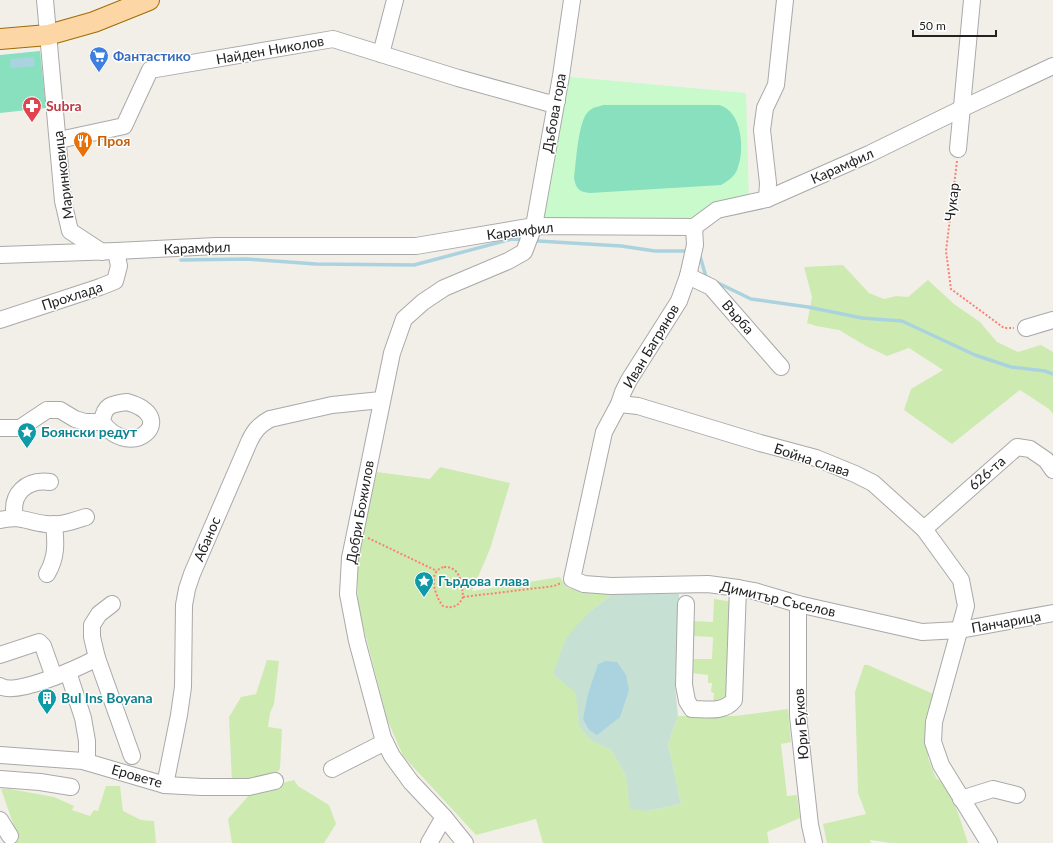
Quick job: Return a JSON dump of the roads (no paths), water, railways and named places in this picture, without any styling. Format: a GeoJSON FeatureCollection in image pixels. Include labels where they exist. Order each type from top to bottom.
{"type":"FeatureCollection","features":[{"type":"Feature","properties":{"kind":"main road"},"geometry":{"type":"LineString","coordinates":[[0,39],[48,35],[94,22],[149,0]]}},
{"type":"Feature","properties":{"kind":"street","name":"Маринковица"},"geometry":{"type":"LineString","coordinates":[[45,0],[63,201],[73,252]]}},
{"type":"Feature","properties":{"kind":"street"},"geometry":{"type":"LineString","coordinates":[[381,54],[395,0]]}},
{"type":"Feature","properties":{"kind":"street","name":"Дъбова гора"},"geometry":{"type":"LineString","coordinates":[[534,226],[557,101],[572,0]]}},
{"type":"Feature","properties":{"kind":"street"},"geometry":{"type":"LineString","coordinates":[[767,200],[768,183],[762,130],[765,108],[776,85],[785,0]]}},
{"type":"Feature","properties":{"kind":"street"},"geometry":{"type":"LineString","coordinates":[[958,149],[972,0]]}},
{"type":"Feature","properties":{"kind":"street","name":"Найден Николов"},"geometry":{"type":"LineString","coordinates":[[58,140],[124,126],[150,70],[333,39],[458,78],[548,103],[557,101]]}},
{"type":"Feature","properties":{"kind":"street","name":"Карамфил"},"geometry":{"type":"LineString","coordinates":[[0,255],[109,252],[216,246],[416,246],[534,226],[694,227],[716,210],[767,200],[869,154],[1053,66]]}},
{"type":"Feature","properties":{"kind":"street","name":"Добри Божилов"},"geometry":{"type":"LineString","coordinates":[[465,843],[444,817],[411,782],[392,756],[383,738],[357,641],[348,594],[350,558],[381,400],[392,353],[404,319],[423,302],[444,288],[508,261],[524,252],[534,226]]}},
{"type":"Feature","properties":{"kind":"street","name":"Иван Багрянов"},"geometry":{"type":"LineString","coordinates":[[572,579],[604,432],[619,404],[622,392],[678,301],[690,269],[695,245],[694,227]]}},
{"type":"Feature","properties":{"kind":"street","name":"Маринковица"},"geometry":{"type":"LineString","coordinates":[[70,231],[109,252]]}},
{"type":"Feature","properties":{"kind":"street","name":"Прохлада"},"geometry":{"type":"LineString","coordinates":[[0,320],[115,281],[119,266],[109,252]]}},
{"type":"Feature","properties":{"kind":"street","name":"Върба"},"geometry":{"type":"LineString","coordinates":[[690,269],[711,287],[781,367]]}},
{"type":"Feature","properties":{"kind":"street"},"geometry":{"type":"LineString","coordinates":[[1026,328],[1053,320]]}},
{"type":"Feature","properties":{"kind":"street","name":"Абанос"},"geometry":{"type":"LineString","coordinates":[[165,785],[183,687],[184,605],[187,589],[192,574],[251,437],[261,424],[270,419],[332,405],[381,400]]}},
{"type":"Feature","properties":{"kind":"street","name":"Бойна слава"},"geometry":{"type":"LineString","coordinates":[[619,404],[638,406],[760,443],[816,458],[873,483],[924,529],[961,580],[966,606],[934,722],[933,742],[941,765],[989,843]]}},
{"type":"Feature","properties":{"kind":"street"},"geometry":{"type":"LineString","coordinates":[[0,428],[20,428],[47,410],[60,410],[75,419],[85,422],[102,422]]}},
{"type":"Feature","properties":{"kind":"street","name":"626-та"},"geometry":{"type":"LineString","coordinates":[[924,529],[1017,447],[1030,449],[1046,460],[1053,470]]}},
{"type":"Feature","properties":{"kind":"street"},"geometry":{"type":"LineString","coordinates":[[50,482],[37,482],[26,486],[21,490],[15,500],[14,510],[8,519],[47,524],[62,524],[86,517]]}},
{"type":"Feature","properties":{"kind":"street"},"geometry":{"type":"LineString","coordinates":[[48,574],[55,555],[56,547],[54,524]]}},
{"type":"Feature","properties":{"kind":"street","name":"Димитър Съселов"},"geometry":{"type":"LineString","coordinates":[[572,579],[584,584],[611,586],[708,584],[754,591],[798,604],[922,632],[960,630]]}},
{"type":"Feature","properties":{"kind":"street"},"geometry":{"type":"LineString","coordinates":[[686,604],[684,685],[687,701],[692,709],[720,709],[729,706],[734,700],[738,588]]}},
{"type":"Feature","properties":{"kind":"street"},"geometry":{"type":"LineString","coordinates":[[112,604],[99,614],[92,625],[92,637],[97,658],[132,756]]}},
{"type":"Feature","properties":{"kind":"street","name":"Юри Буков"},"geometry":{"type":"LineString","coordinates":[[798,604],[798,716],[810,825],[814,843]]}},
{"type":"Feature","properties":{"kind":"street","name":"Панчарица"},"geometry":{"type":"LineString","coordinates":[[960,630],[1053,613]]}},
{"type":"Feature","properties":{"kind":"street"},"geometry":{"type":"LineString","coordinates":[[0,655],[39,642],[43,646],[61,675],[83,718],[87,741],[87,762]]}},
{"type":"Feature","properties":{"kind":"street"},"geometry":{"type":"LineString","coordinates":[[0,686],[3,688],[18,688],[61,675],[97,658]]}},
{"type":"Feature","properties":{"kind":"street"},"geometry":{"type":"LineString","coordinates":[[332,769],[385,742]]}},
{"type":"Feature","properties":{"kind":"street","name":"Еровете"},"geometry":{"type":"LineString","coordinates":[[0,754],[87,762],[165,785],[249,787],[275,781]]}},
{"type":"Feature","properties":{"kind":"street"},"geometry":{"type":"LineString","coordinates":[[40,782],[45,758]]}},
{"type":"Feature","properties":{"kind":"street"},"geometry":{"type":"LineString","coordinates":[[0,779],[40,782],[71,787]]}},
{"type":"Feature","properties":{"kind":"street"},"geometry":{"type":"LineString","coordinates":[[961,799],[993,789],[1017,795]]}},
{"type":"Feature","properties":{"kind":"street"},"geometry":{"type":"LineString","coordinates":[[429,843],[444,817]]}},
{"type":"Feature","properties":{"kind":"street"},"geometry":{"type":"LineString","coordinates":[[0,820],[10,836]]}},
{"type":"Feature","properties":{"kind":"water"},"geometry":{"type":"Polygon","coordinates":[[[34,57],[35,66],[11,68],[10,59],[34,57]]]}},
{"type":"Feature","properties":{"kind":"water"},"geometry":{"type":"Polygon","coordinates":[[[606,661],[617,662],[626,675],[629,690],[620,717],[597,735],[589,730],[583,719],[588,694],[598,664],[606,661]]]}},
{"type":"Feature","properties":{"kind":"waterway"},"geometry":{"type":"LineString","coordinates":[[181,260],[247,259],[316,264],[414,265],[512,239],[524,240]]}},
{"type":"Feature","properties":{"kind":"waterway"},"geometry":{"type":"LineString","coordinates":[[538,241],[621,246],[655,251],[690,252]]}},
{"type":"Feature","properties":{"kind":"waterway"},"geometry":{"type":"LineString","coordinates":[[697,255],[700,256],[706,277],[709,278]]}},
{"type":"Feature","properties":{"kind":"waterway"},"geometry":{"type":"LineString","coordinates":[[714,281],[751,299],[808,307],[862,318],[902,321],[975,355],[1011,367],[1045,371],[1053,374]]}},
{"type":"Feature","properties":{"kind":"place","name":"Фантастико"},"geometry":{"type":"Point","coordinates":[99,73]}},
{"type":"Feature","properties":{"kind":"place","name":"Subra"},"geometry":{"type":"Point","coordinates":[32,123]}},
{"type":"Feature","properties":{"kind":"place","name":"Проя"},"geometry":{"type":"Point","coordinates":[83,158]}},
{"type":"Feature","properties":{"kind":"place","name":"Боянски редут"},"geometry":{"type":"Point","coordinates":[27,449]}},
{"type":"Feature","properties":{"kind":"place","name":"Гърдова глава"},"geometry":{"type":"Point","coordinates":[424,598]}},
{"type":"Feature","properties":{"kind":"place","name":"Bul Ins Boyana"},"geometry":{"type":"Point","coordinates":[47,715]}}]}
